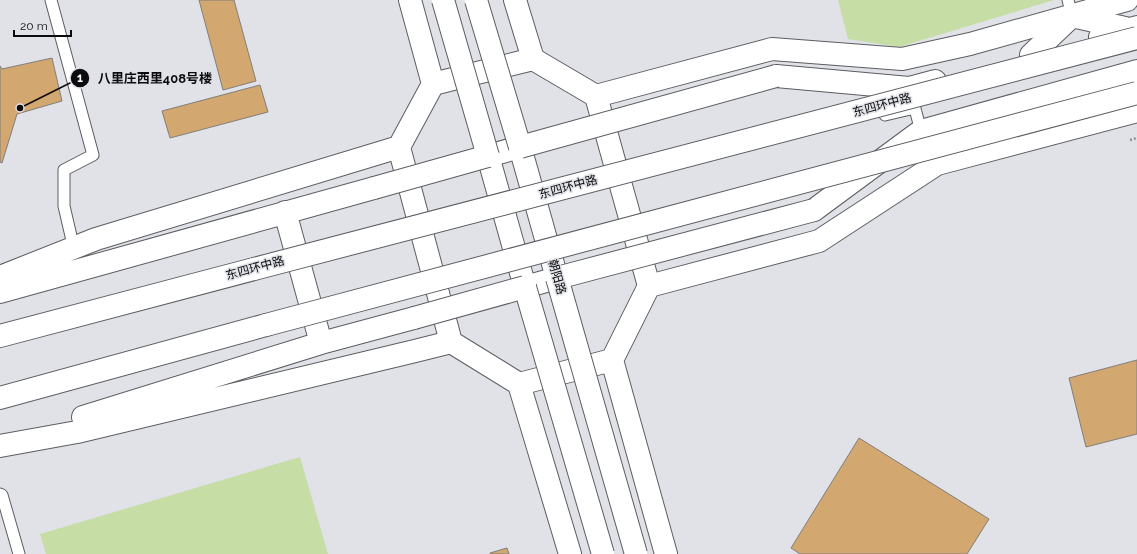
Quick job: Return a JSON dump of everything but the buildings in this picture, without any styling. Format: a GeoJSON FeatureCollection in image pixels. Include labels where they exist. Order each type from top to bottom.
{"type":"FeatureCollection","features":[{"type":"Feature","properties":{"kind":"main road"},"geometry":{"type":"LineString","coordinates":[[410,0],[434,84],[399,147],[451,342],[520,384],[570,554]]}},
{"type":"Feature","properties":{"kind":"main road"},"geometry":{"type":"LineString","coordinates":[[443,0],[603,554]]}},
{"type":"Feature","properties":{"kind":"main road","name":"朝阳路"},"geometry":{"type":"LineString","coordinates":[[476,0],[558,278],[636,554]]}},
{"type":"Feature","properties":{"kind":"main road"},"geometry":{"type":"LineString","coordinates":[[515,0],[533,58],[596,96],[649,286],[612,360],[666,554]]}},
{"type":"Feature","properties":{"kind":"main road"},"geometry":{"type":"LineString","coordinates":[[596,96],[772,49],[902,59],[970,44],[1070,8],[1127,0]]}},
{"type":"Feature","properties":{"kind":"main road"},"geometry":{"type":"LineString","coordinates":[[1070,8],[1134,31]]}},
{"type":"Feature","properties":{"kind":"main road"},"geometry":{"type":"LineString","coordinates":[[1031,55],[1070,8]]}},
{"type":"Feature","properties":{"kind":"main road","name":"东四环中路"},"geometry":{"type":"LineString","coordinates":[[488,156],[776,76],[912,98],[1031,55],[1134,31]]}},
{"type":"Feature","properties":{"kind":"main road","name":"东四环中路"},"geometry":{"type":"LineString","coordinates":[[0,336],[1134,31]]}},
{"type":"Feature","properties":{"kind":"main road"},"geometry":{"type":"LineString","coordinates":[[434,84],[533,58]]}},
{"type":"Feature","properties":{"kind":"main road"},"geometry":{"type":"LineString","coordinates":[[0,444],[321,343],[814,210],[921,131],[1137,71]]}},
{"type":"Feature","properties":{"kind":"main road"},"geometry":{"type":"LineString","coordinates":[[0,398],[266,325],[1137,93]]}},
{"type":"Feature","properties":{"kind":"main road"},"geometry":{"type":"LineString","coordinates":[[649,286],[819,240],[937,164],[1137,111]]}},
{"type":"Feature","properties":{"kind":"main road"},"geometry":{"type":"LineString","coordinates":[[0,277],[74,249],[96,239],[399,147]]}},
{"type":"Feature","properties":{"kind":"main road"},"geometry":{"type":"LineString","coordinates":[[0,292],[488,156]]}},
{"type":"Feature","properties":{"kind":"main road"},"geometry":{"type":"LineString","coordinates":[[285,212],[321,343]]}},
{"type":"Feature","properties":{"kind":"main road"},"geometry":{"type":"LineString","coordinates":[[0,444],[77,432],[451,342]]}},
{"type":"Feature","properties":{"kind":"main road"},"geometry":{"type":"LineString","coordinates":[[520,384],[612,360]]}},
{"type":"Feature","properties":{"kind":"lane"},"geometry":{"type":"LineString","coordinates":[[51,0],[93,154],[64,170],[64,206],[74,249]]}},
{"type":"Feature","properties":{"kind":"lane"},"geometry":{"type":"LineString","coordinates":[[885,115],[912,98],[921,131]]}},
{"type":"Feature","properties":{"kind":"lane"},"geometry":{"type":"LineString","coordinates":[[0,494],[2,495],[18,554]]}},
{"type":"Feature","properties":{"kind":"path"},"geometry":{"type":"LineString","coordinates":[[1130,140],[1137,138]]}},
{"type":"Feature","properties":{"kind":"green space"},"geometry":{"type":"Polygon","coordinates":[[[838,0],[1054,0],[899,47],[848,39],[838,0]]]}},
{"type":"Feature","properties":{"kind":"green space"},"geometry":{"type":"Polygon","coordinates":[[[300,457],[328,554],[46,554],[40,534],[300,457]]]}},
{"type":"Feature","properties":{"kind":"place","name":"八里庄西里408号楼"},"geometry":{"type":"Point","coordinates":[20,108]}}]}
